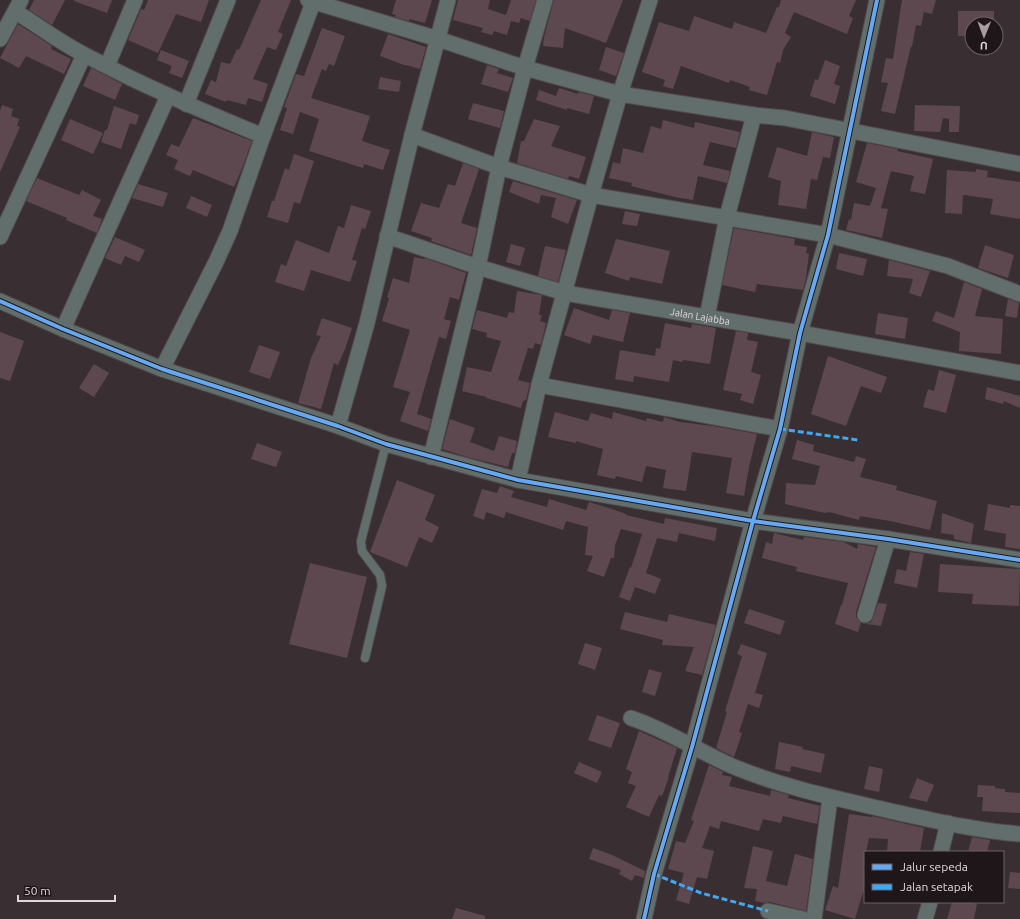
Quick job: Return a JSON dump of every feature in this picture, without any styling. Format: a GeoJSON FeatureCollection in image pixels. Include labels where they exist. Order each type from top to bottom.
{"type":"FeatureCollection","features":[{"type":"Feature","properties":{"kind":"street"},"geometry":{"type":"LineString","coordinates":[[107,66],[135,0]]}},
{"type":"Feature","properties":{"kind":"street"},"geometry":{"type":"LineString","coordinates":[[186,104],[228,0]]}},
{"type":"Feature","properties":{"kind":"street"},"geometry":{"type":"LineString","coordinates":[[338,426],[367,323],[412,135],[448,0]]}},
{"type":"Feature","properties":{"kind":"street"},"geometry":{"type":"LineString","coordinates":[[431,457],[478,267],[500,167],[525,68],[545,0]]}},
{"type":"Feature","properties":{"kind":"street"},"geometry":{"type":"LineString","coordinates":[[644,919],[654,874],[692,747],[780,429],[800,333],[828,235],[877,0]]}},
{"type":"Feature","properties":{"kind":"street"},"geometry":{"type":"LineString","coordinates":[[162,369],[230,231],[312,1],[438,39],[525,68],[620,94],[785,118],[1020,164]]}},
{"type":"Feature","properties":{"kind":"street"},"geometry":{"type":"LineString","coordinates":[[518,480],[539,385],[645,1]]}},
{"type":"Feature","properties":{"kind":"street"},"geometry":{"type":"LineString","coordinates":[[0,39],[18,6],[84,55],[168,96],[263,136]]}},
{"type":"Feature","properties":{"kind":"street"},"geometry":{"type":"LineString","coordinates":[[0,237],[84,55]]}},
{"type":"Feature","properties":{"kind":"street"},"geometry":{"type":"LineString","coordinates":[[63,328],[168,96]]}},
{"type":"Feature","properties":{"kind":"street"},"geometry":{"type":"LineString","coordinates":[[707,318],[727,217],[754,114]]}},
{"type":"Feature","properties":{"kind":"street"},"geometry":{"type":"LineString","coordinates":[[412,135],[500,167],[591,195],[828,235],[948,266],[1020,294]]}},
{"type":"Feature","properties":{"kind":"street","name":"Jalan Lajabba"},"geometry":{"type":"LineString","coordinates":[[387,236],[478,267],[565,293],[800,333],[1020,373]]}},
{"type":"Feature","properties":{"kind":"street"},"geometry":{"type":"LineString","coordinates":[[0,301],[162,369],[338,426],[386,444],[518,480],[754,521],[888,539],[1020,560]]}},
{"type":"Feature","properties":{"kind":"street"},"geometry":{"type":"LineString","coordinates":[[539,385],[780,429]]}},
{"type":"Feature","properties":{"kind":"street"},"geometry":{"type":"LineString","coordinates":[[865,615],[888,539]]}},
{"type":"Feature","properties":{"kind":"street"},"geometry":{"type":"LineString","coordinates":[[631,718],[651,724],[692,747],[732,766],[772,782],[830,798],[948,823],[1000,833],[1020,834]]}},
{"type":"Feature","properties":{"kind":"street"},"geometry":{"type":"LineString","coordinates":[[814,919],[830,798]]}},
{"type":"Feature","properties":{"kind":"street"},"geometry":{"type":"LineString","coordinates":[[941,851],[948,823]]}},
{"type":"Feature","properties":{"kind":"street"},"geometry":{"type":"LineString","coordinates":[[925,919],[930,903]]}},
{"type":"Feature","properties":{"kind":"street"},"geometry":{"type":"LineString","coordinates":[[768,911],[803,919]]}},
{"type":"Feature","properties":{"kind":"lane"},"geometry":{"type":"LineString","coordinates":[[365,658],[382,586],[380,576],[362,551],[361,541],[386,444]]}},
{"type":"Feature","properties":{"kind":"building"},"geometry":{"type":"Polygon","coordinates":[[[34,0],[65,0],[52,25],[29,10],[34,0]]]}},
{"type":"Feature","properties":{"kind":"building"},"geometry":{"type":"Polygon","coordinates":[[[74,0],[112,0],[107,13],[74,0]]]}},
{"type":"Feature","properties":{"kind":"building"},"geometry":{"type":"Polygon","coordinates":[[[148,0],[209,0],[201,22],[176,14],[158,53],[128,40],[141,9],[144,10],[148,0]]]}},
{"type":"Feature","properties":{"kind":"building"},"geometry":{"type":"Polygon","coordinates":[[[261,0],[291,0],[278,32],[283,34],[276,50],[267,47],[253,79],[268,84],[262,102],[248,98],[246,105],[227,100],[226,102],[205,94],[211,80],[216,82],[221,62],[230,64],[237,49],[239,50],[261,0]]]}},
{"type":"Feature","properties":{"kind":"building"},"geometry":{"type":"Polygon","coordinates":[[[396,0],[432,0],[425,23],[395,17],[396,15],[392,14],[396,0]]]}},
{"type":"Feature","properties":{"kind":"building"},"geometry":{"type":"Polygon","coordinates":[[[458,0],[490,0],[488,9],[506,15],[511,0],[536,0],[530,21],[521,18],[519,23],[511,21],[507,35],[494,31],[492,35],[481,32],[483,28],[453,20],[458,0]]]}},
{"type":"Feature","properties":{"kind":"building"},"geometry":{"type":"Polygon","coordinates":[[[554,0],[623,0],[606,43],[565,28],[563,48],[543,46],[554,0]]]}},
{"type":"Feature","properties":{"kind":"building"},"geometry":{"type":"Polygon","coordinates":[[[781,0],[856,0],[849,16],[853,18],[847,34],[794,12],[785,33],[791,37],[783,50],[780,63],[777,62],[767,95],[749,90],[750,87],[730,80],[729,83],[681,66],[673,89],[663,86],[665,80],[642,72],[659,22],[689,31],[694,16],[732,29],[734,22],[766,33],[781,0]]]}},
{"type":"Feature","properties":{"kind":"building"},"geometry":{"type":"Polygon","coordinates":[[[902,0],[936,0],[932,14],[924,12],[921,26],[916,25],[895,114],[881,111],[888,83],[881,82],[886,58],[893,59],[902,0]]]}},
{"type":"Feature","properties":{"kind":"building"},"geometry":{"type":"Polygon","coordinates":[[[958,11],[994,11],[994,16],[964,16],[964,36],[958,36],[958,11]]]}},
{"type":"Feature","properties":{"kind":"building"},"geometry":{"type":"Polygon","coordinates":[[[18,24],[52,46],[51,49],[71,59],[64,74],[26,56],[19,68],[0,58],[18,24]]]}},
{"type":"Feature","properties":{"kind":"building"},"geometry":{"type":"Polygon","coordinates":[[[322,28],[345,36],[334,66],[329,64],[326,71],[322,69],[311,98],[370,116],[362,141],[390,150],[383,170],[364,164],[363,168],[309,151],[319,119],[300,112],[293,134],[280,130],[287,108],[284,107],[296,74],[304,76],[322,28]]]}},
{"type":"Feature","properties":{"kind":"building"},"geometry":{"type":"Polygon","coordinates":[[[388,34],[426,47],[420,69],[380,56],[388,34]]]}},
{"type":"Feature","properties":{"kind":"building"},"geometry":{"type":"Polygon","coordinates":[[[606,47],[624,53],[616,76],[599,70],[606,47]]]}},
{"type":"Feature","properties":{"kind":"building"},"geometry":{"type":"Polygon","coordinates":[[[161,50],[189,61],[182,78],[169,73],[172,66],[157,60],[161,50]]]}},
{"type":"Feature","properties":{"kind":"building"},"geometry":{"type":"Polygon","coordinates":[[[825,60],[840,66],[834,84],[840,86],[835,104],[810,96],[815,79],[818,80],[825,60]]]}},
{"type":"Feature","properties":{"kind":"building"},"geometry":{"type":"Polygon","coordinates":[[[487,65],[499,69],[497,73],[513,78],[508,92],[481,84],[487,65]]]}},
{"type":"Feature","properties":{"kind":"building"},"geometry":{"type":"Polygon","coordinates":[[[91,68],[122,84],[115,100],[83,86],[91,68]]]}},
{"type":"Feature","properties":{"kind":"building"},"geometry":{"type":"Polygon","coordinates":[[[380,77],[401,81],[399,92],[378,89],[380,77]]]}},
{"type":"Feature","properties":{"kind":"building"},"geometry":{"type":"Polygon","coordinates":[[[559,88],[578,94],[579,92],[594,96],[589,114],[567,108],[567,110],[536,100],[539,90],[556,96],[559,88]]]}},
{"type":"Feature","properties":{"kind":"building"},"geometry":{"type":"Polygon","coordinates":[[[473,103],[504,111],[500,128],[468,119],[473,103]]]}},
{"type":"Feature","properties":{"kind":"building"},"geometry":{"type":"Polygon","coordinates":[[[2,105],[13,109],[11,116],[19,119],[17,126],[20,127],[0,172],[0,111],[2,105]]]}},
{"type":"Feature","properties":{"kind":"building"},"geometry":{"type":"Polygon","coordinates":[[[915,105],[960,106],[959,132],[949,132],[949,119],[943,118],[940,132],[914,131],[915,105]]]}},
{"type":"Feature","properties":{"kind":"building"},"geometry":{"type":"Polygon","coordinates":[[[114,106],[139,115],[136,125],[130,123],[121,149],[101,142],[105,130],[107,130],[114,106]]]}},
{"type":"Feature","properties":{"kind":"building"},"geometry":{"type":"Polygon","coordinates":[[[193,118],[252,141],[234,187],[193,170],[190,176],[174,169],[178,160],[166,155],[171,144],[179,147],[193,118]]]}},
{"type":"Feature","properties":{"kind":"building"},"geometry":{"type":"Polygon","coordinates":[[[70,119],[103,133],[93,154],[61,140],[70,119]]]}},
{"type":"Feature","properties":{"kind":"building"},"geometry":{"type":"Polygon","coordinates":[[[534,119],[560,126],[551,146],[586,157],[579,179],[569,176],[568,179],[517,163],[521,141],[524,141],[534,119]]]}},
{"type":"Feature","properties":{"kind":"building"},"geometry":{"type":"Polygon","coordinates":[[[663,120],[694,128],[695,122],[740,132],[736,148],[710,142],[703,165],[730,171],[727,183],[698,176],[693,200],[631,186],[632,183],[609,178],[613,162],[620,164],[623,148],[643,153],[651,126],[661,129],[663,120]]]}},
{"type":"Feature","properties":{"kind":"building"},"geometry":{"type":"Polygon","coordinates":[[[812,132],[834,137],[830,158],[823,157],[817,180],[811,179],[806,209],[778,205],[781,181],[768,177],[777,147],[807,156],[812,132]]]}},
{"type":"Feature","properties":{"kind":"building"},"geometry":{"type":"Polygon","coordinates":[[[867,143],[898,149],[897,151],[933,159],[925,194],[910,191],[914,176],[891,171],[881,208],[888,209],[882,238],[846,230],[849,219],[851,220],[854,203],[870,206],[876,188],[856,182],[867,143]]]}},
{"type":"Feature","properties":{"kind":"building"},"geometry":{"type":"Polygon","coordinates":[[[294,154],[314,161],[300,204],[294,202],[288,223],[267,217],[285,168],[289,170],[294,154]]]}},
{"type":"Feature","properties":{"kind":"building"},"geometry":{"type":"Polygon","coordinates":[[[463,163],[479,169],[461,223],[477,228],[471,255],[431,241],[432,238],[411,231],[421,203],[439,208],[448,184],[455,186],[463,163]]]}},
{"type":"Feature","properties":{"kind":"building"},"geometry":{"type":"Polygon","coordinates":[[[976,169],[988,171],[987,177],[1020,182],[1020,219],[990,214],[993,199],[963,195],[962,214],[945,213],[947,170],[976,172],[976,169]]]}},
{"type":"Feature","properties":{"kind":"building"},"geometry":{"type":"Polygon","coordinates":[[[37,178],[79,195],[82,190],[101,200],[93,216],[102,219],[97,233],[66,220],[67,218],[26,201],[37,178]]]}},
{"type":"Feature","properties":{"kind":"building"},"geometry":{"type":"Polygon","coordinates":[[[513,181],[577,200],[568,224],[551,217],[556,198],[541,195],[539,204],[509,192],[513,181]]]}},
{"type":"Feature","properties":{"kind":"building"},"geometry":{"type":"Polygon","coordinates":[[[138,184],[168,193],[163,207],[132,198],[138,184]]]}},
{"type":"Feature","properties":{"kind":"building"},"geometry":{"type":"Polygon","coordinates":[[[191,196],[212,205],[207,217],[186,208],[191,196]]]}},
{"type":"Feature","properties":{"kind":"building"},"geometry":{"type":"Polygon","coordinates":[[[351,205],[371,211],[365,229],[362,228],[352,260],[357,261],[350,282],[311,270],[304,291],[275,282],[281,264],[286,266],[296,240],[329,253],[338,226],[344,228],[351,205]]]}},
{"type":"Feature","properties":{"kind":"building"},"geometry":{"type":"Polygon","coordinates":[[[625,211],[640,214],[637,226],[622,224],[625,211]]]}},
{"type":"Feature","properties":{"kind":"building"},"geometry":{"type":"Polygon","coordinates":[[[734,228],[795,239],[794,245],[807,247],[806,253],[809,254],[803,290],[757,284],[755,292],[722,285],[734,228]]]}},
{"type":"Feature","properties":{"kind":"building"},"geometry":{"type":"Polygon","coordinates":[[[115,237],[145,250],[139,262],[125,256],[121,265],[105,258],[115,237]]]}},
{"type":"Feature","properties":{"kind":"building"},"geometry":{"type":"Polygon","coordinates":[[[616,239],[670,251],[662,284],[630,277],[629,281],[605,273],[616,239]]]}},
{"type":"Feature","properties":{"kind":"building"},"geometry":{"type":"Polygon","coordinates":[[[511,244],[525,248],[520,266],[506,262],[511,244]]]}},
{"type":"Feature","properties":{"kind":"building"},"geometry":{"type":"Polygon","coordinates":[[[985,245],[1014,255],[1008,278],[978,268],[985,245]]]}},
{"type":"Feature","properties":{"kind":"building"},"geometry":{"type":"Polygon","coordinates":[[[545,246],[566,250],[558,282],[538,276],[545,246]]]}},
{"type":"Feature","properties":{"kind":"building"},"geometry":{"type":"Polygon","coordinates":[[[839,253],[867,259],[863,276],[836,269],[839,253]]]}},
{"type":"Feature","properties":{"kind":"building"},"geometry":{"type":"Polygon","coordinates":[[[414,257],[425,258],[466,273],[459,300],[450,297],[444,319],[451,321],[446,339],[439,337],[417,414],[431,419],[428,431],[400,421],[410,392],[393,387],[410,330],[382,321],[393,278],[409,283],[414,257]]]}},
{"type":"Feature","properties":{"kind":"building"},"geometry":{"type":"Polygon","coordinates":[[[889,260],[930,271],[921,297],[909,293],[913,279],[887,276],[889,260]]]}},
{"type":"Feature","properties":{"kind":"building"},"geometry":{"type":"Polygon","coordinates":[[[964,282],[982,289],[975,316],[1003,319],[1001,354],[959,351],[960,332],[932,321],[936,311],[954,318],[964,282]]]}},
{"type":"Feature","properties":{"kind":"building"},"geometry":{"type":"Polygon","coordinates":[[[517,291],[542,295],[539,315],[542,315],[540,321],[546,323],[541,345],[535,343],[533,349],[528,348],[518,380],[530,383],[526,400],[523,401],[521,408],[462,391],[467,367],[491,372],[501,341],[486,337],[487,333],[472,329],[477,310],[507,318],[509,312],[514,313],[517,291]]]}},
{"type":"Feature","properties":{"kind":"building"},"geometry":{"type":"Polygon","coordinates":[[[1008,299],[1019,303],[1017,318],[1005,316],[1008,299]]]}},
{"type":"Feature","properties":{"kind":"building"},"geometry":{"type":"Polygon","coordinates":[[[574,308],[609,320],[612,310],[630,313],[623,342],[593,335],[590,344],[564,335],[574,308]]]}},
{"type":"Feature","properties":{"kind":"building"},"geometry":{"type":"Polygon","coordinates":[[[878,313],[908,318],[905,339],[875,334],[878,313]]]}},
{"type":"Feature","properties":{"kind":"building"},"geometry":{"type":"Polygon","coordinates":[[[322,318],[352,328],[338,365],[334,363],[321,409],[298,403],[311,358],[321,336],[316,335],[322,318]]]}},
{"type":"Feature","properties":{"kind":"building"},"geometry":{"type":"Polygon","coordinates":[[[665,323],[691,328],[692,324],[716,328],[710,364],[673,360],[669,382],[634,376],[633,382],[615,379],[620,350],[655,356],[656,348],[660,349],[665,323]]]}},
{"type":"Feature","properties":{"kind":"building"},"geometry":{"type":"Polygon","coordinates":[[[736,331],[748,333],[747,340],[758,342],[751,372],[761,375],[753,404],[740,400],[742,394],[723,390],[736,331]]]}},
{"type":"Feature","properties":{"kind":"building"},"geometry":{"type":"Polygon","coordinates":[[[0,332],[24,341],[10,381],[0,378],[0,332]]]}},
{"type":"Feature","properties":{"kind":"building"},"geometry":{"type":"Polygon","coordinates":[[[259,345],[280,352],[270,379],[249,372],[259,345]]]}},
{"type":"Feature","properties":{"kind":"building"},"geometry":{"type":"Polygon","coordinates":[[[828,356],[887,377],[881,393],[861,386],[846,426],[811,414],[828,356]]]}},
{"type":"Feature","properties":{"kind":"building"},"geometry":{"type":"Polygon","coordinates":[[[94,364],[109,373],[94,397],[79,388],[94,364]]]}},
{"type":"Feature","properties":{"kind":"building"},"geometry":{"type":"Polygon","coordinates":[[[939,370],[956,375],[946,413],[923,407],[928,389],[934,391],[939,370]]]}},
{"type":"Feature","properties":{"kind":"building"},"geometry":{"type":"Polygon","coordinates":[[[987,387],[1020,396],[1020,408],[1004,401],[1003,404],[985,399],[987,387]]]}},
{"type":"Feature","properties":{"kind":"building"},"geometry":{"type":"Polygon","coordinates":[[[555,412],[588,421],[591,413],[612,419],[613,412],[646,421],[647,418],[663,422],[664,417],[680,422],[757,434],[744,496],[726,493],[732,458],[692,452],[686,491],[663,488],[666,470],[646,466],[642,482],[616,476],[615,479],[597,475],[603,449],[576,441],[576,443],[548,437],[555,412]]]}},
{"type":"Feature","properties":{"kind":"building"},"geometry":{"type":"Polygon","coordinates":[[[450,419],[475,428],[470,442],[494,451],[499,436],[517,441],[515,453],[512,453],[508,467],[442,449],[450,419]]]}},
{"type":"Feature","properties":{"kind":"building"},"geometry":{"type":"Polygon","coordinates":[[[797,440],[814,445],[813,451],[854,462],[856,456],[866,459],[860,477],[897,486],[896,490],[937,501],[930,530],[860,516],[859,520],[829,512],[825,513],[785,504],[786,483],[815,485],[820,466],[792,459],[797,440]]]}},
{"type":"Feature","properties":{"kind":"building"},"geometry":{"type":"Polygon","coordinates":[[[257,443],[282,452],[276,467],[251,459],[257,443]]]}},
{"type":"Feature","properties":{"kind":"building"},"geometry":{"type":"Polygon","coordinates":[[[397,480],[435,495],[425,520],[439,527],[432,543],[419,537],[407,567],[370,552],[397,480]]]}},
{"type":"Feature","properties":{"kind":"building"},"geometry":{"type":"Polygon","coordinates":[[[500,486],[514,491],[511,497],[547,507],[549,499],[586,510],[589,502],[626,515],[664,524],[665,518],[717,528],[715,541],[679,533],[677,542],[657,538],[646,573],[661,579],[655,594],[635,587],[630,601],[619,597],[630,567],[631,568],[642,534],[621,529],[615,545],[614,558],[611,558],[604,577],[587,571],[593,556],[585,555],[588,527],[566,521],[563,530],[506,512],[504,518],[486,512],[484,520],[473,516],[482,489],[497,493],[500,486]]]}},
{"type":"Feature","properties":{"kind":"building"},"geometry":{"type":"Polygon","coordinates":[[[988,504],[1010,508],[1010,505],[1020,506],[1020,549],[1005,547],[1006,534],[984,530],[988,504]]]}},
{"type":"Feature","properties":{"kind":"building"},"geometry":{"type":"Polygon","coordinates":[[[942,513],[974,524],[971,543],[954,539],[954,535],[941,533],[942,513]]]}},
{"type":"Feature","properties":{"kind":"building"},"geometry":{"type":"Polygon","coordinates":[[[774,533],[803,540],[804,537],[844,542],[857,549],[858,544],[876,547],[856,612],[856,617],[861,623],[858,632],[835,624],[848,583],[796,571],[797,567],[762,558],[766,542],[772,544],[774,533]]]}},
{"type":"Feature","properties":{"kind":"building"},"geometry":{"type":"Polygon","coordinates":[[[910,552],[924,554],[917,588],[894,583],[897,569],[906,571],[910,552]]]}},
{"type":"Feature","properties":{"kind":"building"},"geometry":{"type":"Polygon","coordinates":[[[310,563],[367,577],[347,658],[289,644],[310,563]]]}},
{"type":"Feature","properties":{"kind":"building"},"geometry":{"type":"Polygon","coordinates":[[[940,564],[1020,569],[1019,606],[972,604],[973,594],[938,592],[940,564]]]}},
{"type":"Feature","properties":{"kind":"building"},"geometry":{"type":"Polygon","coordinates":[[[878,603],[887,604],[881,626],[866,624],[871,622],[878,603]]]}},
{"type":"Feature","properties":{"kind":"building"},"geometry":{"type":"Polygon","coordinates":[[[749,609],[785,621],[780,635],[744,623],[749,609]]]}},
{"type":"Feature","properties":{"kind":"building"},"geometry":{"type":"Polygon","coordinates":[[[625,612],[667,622],[669,614],[716,625],[702,675],[685,671],[694,647],[662,645],[663,640],[620,629],[625,612]]]}},
{"type":"Feature","properties":{"kind":"building"},"geometry":{"type":"Polygon","coordinates":[[[585,643],[602,648],[595,670],[578,664],[585,643]]]}},
{"type":"Feature","properties":{"kind":"building"},"geometry":{"type":"Polygon","coordinates":[[[741,644],[767,653],[755,693],[763,695],[759,708],[748,704],[739,732],[742,733],[734,757],[716,748],[727,712],[725,711],[742,656],[737,654],[741,644]]]}},
{"type":"Feature","properties":{"kind":"building"},"geometry":{"type":"Polygon","coordinates":[[[649,669],[662,673],[655,696],[642,692],[649,669]]]}},
{"type":"Feature","properties":{"kind":"building"},"geometry":{"type":"Polygon","coordinates":[[[597,715],[620,723],[611,748],[588,740],[597,715]]]}},
{"type":"Feature","properties":{"kind":"building"},"geometry":{"type":"Polygon","coordinates":[[[639,731],[677,748],[662,796],[659,795],[649,817],[626,807],[636,786],[628,783],[632,772],[626,769],[639,731]]]}},
{"type":"Feature","properties":{"kind":"building"},"geometry":{"type":"Polygon","coordinates":[[[779,742],[803,747],[802,749],[825,754],[821,773],[791,766],[790,772],[775,769],[779,742]]]}},
{"type":"Feature","properties":{"kind":"building"},"geometry":{"type":"Polygon","coordinates":[[[579,762],[602,772],[597,783],[574,773],[579,762]]]}},
{"type":"Feature","properties":{"kind":"building"},"geometry":{"type":"Polygon","coordinates":[[[709,765],[723,772],[722,775],[732,777],[729,786],[770,796],[771,790],[789,795],[788,798],[820,806],[817,824],[783,816],[781,823],[763,819],[759,831],[721,821],[719,829],[710,826],[702,848],[714,851],[707,879],[697,877],[689,904],[676,900],[684,873],[668,869],[676,841],[685,843],[694,821],[691,820],[709,765]]]}},
{"type":"Feature","properties":{"kind":"building"},"geometry":{"type":"Polygon","coordinates":[[[869,766],[883,769],[879,792],[864,789],[869,766]]]}},
{"type":"Feature","properties":{"kind":"building"},"geometry":{"type":"Polygon","coordinates":[[[917,778],[934,785],[927,802],[909,798],[917,778]]]}},
{"type":"Feature","properties":{"kind":"building"},"geometry":{"type":"Polygon","coordinates":[[[978,785],[995,786],[995,788],[1005,789],[1005,792],[1020,793],[1020,813],[982,811],[983,797],[977,797],[978,785]]]}},
{"type":"Feature","properties":{"kind":"building"},"geometry":{"type":"Polygon","coordinates":[[[849,814],[872,816],[924,828],[920,851],[887,851],[888,839],[869,838],[866,851],[864,851],[864,892],[855,919],[825,910],[833,886],[838,888],[849,814]]]}},
{"type":"Feature","properties":{"kind":"building"},"geometry":{"type":"Polygon","coordinates":[[[972,837],[990,840],[987,851],[968,851],[972,837]]]}},
{"type":"Feature","properties":{"kind":"building"},"geometry":{"type":"Polygon","coordinates":[[[753,846],[773,851],[766,881],[787,886],[795,854],[813,859],[806,911],[770,902],[764,903],[755,901],[757,889],[744,888],[753,846]]]}},
{"type":"Feature","properties":{"kind":"building"},"geometry":{"type":"Polygon","coordinates":[[[593,848],[610,854],[645,871],[644,878],[635,875],[632,881],[619,874],[621,870],[589,859],[593,848]]]}},
{"type":"Feature","properties":{"kind":"building"},"geometry":{"type":"Polygon","coordinates":[[[1010,872],[1020,873],[1020,889],[1008,888],[1010,872]]]}},
{"type":"Feature","properties":{"kind":"building"},"geometry":{"type":"Polygon","coordinates":[[[952,903],[977,904],[974,919],[947,919],[952,903]]]}},
{"type":"Feature","properties":{"kind":"building"},"geometry":{"type":"Polygon","coordinates":[[[456,908],[485,916],[485,919],[452,919],[456,908]]]}},
{"type":"Feature","properties":{"kind":"marked path"},"geometry":{"type":"LineString","coordinates":[[780,429],[858,440]]}},
{"type":"Feature","properties":{"kind":"marked path"},"geometry":{"type":"LineString","coordinates":[[654,874],[701,893],[768,911]]}},
{"type":"Feature","properties":{"kind":"cycle path"},"geometry":{"type":"LineString","coordinates":[[644,919],[654,874],[692,747],[753,521],[780,429],[800,333],[828,235],[877,0]]}},
{"type":"Feature","properties":{"kind":"cycle path"},"geometry":{"type":"LineString","coordinates":[[0,301],[63,329],[162,369],[338,426],[386,444],[518,480],[753,521],[888,539],[1020,560]]}}]}
